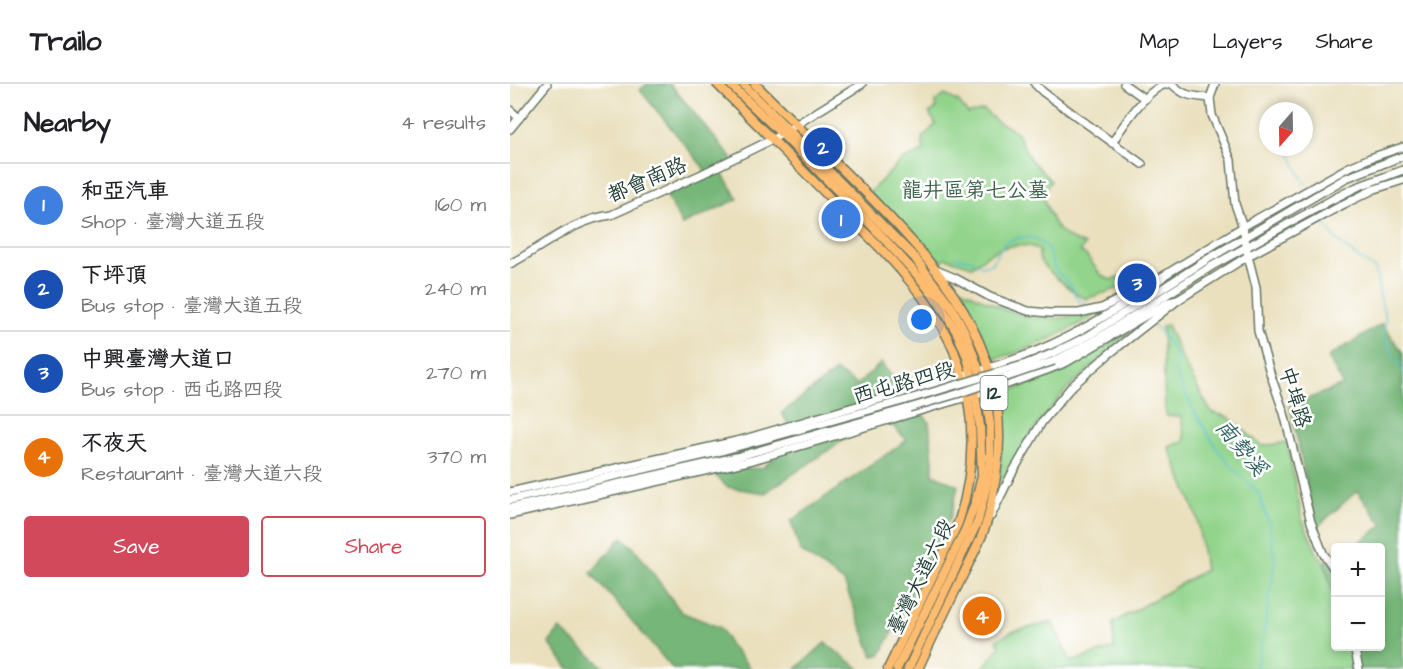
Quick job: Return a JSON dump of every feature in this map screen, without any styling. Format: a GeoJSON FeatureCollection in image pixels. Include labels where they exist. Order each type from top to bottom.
{"type":"FeatureCollection","features":[{"type":"Feature","properties":{"kind":"main road","name":"12"},"geometry":{"type":"LineString","coordinates":[[717,84],[903,272],[930,308],[958,360],[989,390]]}},
{"type":"Feature","properties":{"kind":"main road","name":"12"},"geometry":{"type":"LineString","coordinates":[[730,84],[790,129],[820,163],[915,258],[952,308],[966,334],[971,395]]}},
{"type":"Feature","properties":{"kind":"main road","name":"12"},"geometry":{"type":"LineString","coordinates":[[743,84],[790,129],[888,215],[935,270],[966,314],[989,368],[989,390],[999,422],[999,444],[993,494],[985,529]]}},
{"type":"Feature","properties":{"kind":"main road","name":"12"},"geometry":{"type":"LineString","coordinates":[[755,84],[790,129],[920,278],[939,303],[957,333],[971,373]]}},
{"type":"Feature","properties":{"kind":"main road","name":"臺灣大道六段"},"geometry":{"type":"LineString","coordinates":[[908,669],[978,520],[990,461],[989,390]]}},
{"type":"Feature","properties":{"kind":"main road","name":"臺灣大道六段"},"geometry":{"type":"LineString","coordinates":[[897,669],[966,528],[976,500],[982,476],[980,426],[971,395]]}},
{"type":"Feature","properties":{"kind":"main road","name":"臺灣大道六段"},"geometry":{"type":"LineString","coordinates":[[888,669],[958,524],[968,486],[972,455],[971,395]]}},
{"type":"Feature","properties":{"kind":"main road","name":"臺灣大道六段"},"geometry":{"type":"LineString","coordinates":[[918,669],[985,529]]}},
{"type":"Feature","properties":{"kind":"street"},"geometry":{"type":"LineString","coordinates":[[510,129],[547,84]]}},
{"type":"Feature","properties":{"kind":"street","name":"都會南路"},"geometry":{"type":"LineString","coordinates":[[510,264],[581,224],[596,217],[610,215],[773,140],[862,84]]}},
{"type":"Feature","properties":{"kind":"street"},"geometry":{"type":"LineString","coordinates":[[1035,84],[1142,164]]}},
{"type":"Feature","properties":{"kind":"street"},"geometry":{"type":"LineString","coordinates":[[1124,84],[1145,99]]}},
{"type":"Feature","properties":{"kind":"street"},"geometry":{"type":"LineString","coordinates":[[1112,143],[1127,119],[1145,99],[1163,84],[1167,84]]}},
{"type":"Feature","properties":{"kind":"street"},"geometry":{"type":"LineString","coordinates":[[1172,84],[1190,96],[1210,98],[1215,84]]}},
{"type":"Feature","properties":{"kind":"street","name":"中埠路"},"geometry":{"type":"LineString","coordinates":[[1210,98],[1212,115],[1231,160],[1235,204],[1246,238],[1256,287],[1258,331],[1286,422],[1311,522],[1323,553],[1331,566]]}},
{"type":"Feature","properties":{"kind":"street"},"geometry":{"type":"LineString","coordinates":[[510,110],[519,118]]}},
{"type":"Feature","properties":{"kind":"street","name":"西屯路四段"},"geometry":{"type":"LineString","coordinates":[[915,258],[990,297],[1028,311],[1079,313],[1102,308],[1163,277],[1243,227],[1347,168],[1403,147]]}},
{"type":"Feature","properties":{"kind":"street","name":"西屯路四段"},"geometry":{"type":"LineString","coordinates":[[1052,358],[1290,210],[1346,178],[1403,156]]}},
{"type":"Feature","properties":{"kind":"street","name":"西屯路四段"},"geometry":{"type":"LineString","coordinates":[[510,508],[736,457],[908,404],[1026,364],[1052,358],[1092,342],[1212,266],[1333,199],[1357,187],[1403,170]]}},
{"type":"Feature","properties":{"kind":"street"},"geometry":{"type":"LineString","coordinates":[[985,529],[1011,475],[1042,422],[1071,387],[1109,354],[1178,300],[1248,256],[1344,204],[1375,189],[1403,180]]}},
{"type":"Feature","properties":{"kind":"street","name":"西屯路四段"},"geometry":{"type":"LineString","coordinates":[[510,492],[741,440],[989,368],[1074,335],[1163,277]]}},
{"type":"Feature","properties":{"kind":"street"},"geometry":{"type":"LineString","coordinates":[[1129,326],[1177,289]]}},
{"type":"Feature","properties":{"kind":"street"},"geometry":{"type":"LineString","coordinates":[[1129,326],[1169,302],[1178,300]]}},
{"type":"Feature","properties":{"kind":"street","name":"西屯路四段"},"geometry":{"type":"LineString","coordinates":[[510,515],[753,460],[989,390],[1067,362],[1129,326]]}},
{"type":"Feature","properties":{"kind":"street","name":"西屯路四段"},"geometry":{"type":"LineString","coordinates":[[510,500],[718,452],[908,404]]}},
{"type":"Feature","properties":{"kind":"street"},"geometry":{"type":"LineString","coordinates":[[741,440],[782,435]]}},
{"type":"Feature","properties":{"kind":"street"},"geometry":{"type":"LineString","coordinates":[[736,457],[787,450]]}},
{"type":"Feature","properties":{"kind":"street"},"geometry":{"type":"LineString","coordinates":[[1355,651],[1359,669]]}},
{"type":"Feature","properties":{"kind":"green space"},"geometry":{"type":"Polygon","coordinates":[[[647,84],[670,84],[735,162],[721,172],[738,199],[682,225],[666,194],[704,179],[704,168],[640,90],[647,84]]]}},
{"type":"Feature","properties":{"kind":"green space","name":"龍井區第七公墓"},"geometry":{"type":"Polygon","coordinates":[[[945,95],[959,102],[968,114],[984,110],[995,120],[1016,131],[1030,159],[1051,181],[1042,194],[1052,220],[1060,232],[1085,245],[1080,251],[1086,255],[1100,274],[1110,280],[1122,276],[1131,284],[1086,299],[1047,269],[1040,260],[1039,250],[1024,246],[997,250],[972,266],[946,258],[939,262],[869,193],[902,160],[924,151],[922,138],[936,124],[929,113],[936,109],[935,102],[945,95]]]}},
{"type":"Feature","properties":{"kind":"green space"},"geometry":{"type":"Polygon","coordinates":[[[958,289],[1007,311],[1036,318],[1061,318],[1096,312],[1098,314],[1020,352],[992,359],[981,332],[958,289]]]}},
{"type":"Feature","properties":{"kind":"green space"},"geometry":{"type":"Polygon","coordinates":[[[1382,324],[1403,353],[1403,669],[1357,669],[1351,651],[1385,651],[1385,543],[1358,543],[1383,525],[1357,491],[1316,528],[1290,406],[1343,385],[1328,357],[1382,324]]]}},
{"type":"Feature","properties":{"kind":"green space"},"geometry":{"type":"Polygon","coordinates":[[[1167,325],[1181,357],[1211,412],[1228,417],[1262,446],[1287,442],[1302,519],[1317,553],[1324,562],[1331,586],[1331,651],[1351,651],[1357,669],[982,669],[1000,647],[997,640],[1011,632],[1052,622],[1071,662],[1114,648],[1113,623],[1205,570],[1197,517],[1169,447],[1185,441],[1181,417],[1167,416],[1165,409],[1162,326],[1167,325]]]}},
{"type":"Feature","properties":{"kind":"green space"},"geometry":{"type":"Polygon","coordinates":[[[1133,329],[1064,392],[1030,435],[1003,484],[1000,482],[1002,395],[1071,366],[1133,329]]]}},
{"type":"Feature","properties":{"kind":"green space"},"geometry":{"type":"Polygon","coordinates":[[[881,363],[929,422],[933,474],[958,486],[951,516],[881,654],[873,656],[844,582],[800,551],[791,521],[907,440],[881,415],[765,493],[727,487],[716,476],[714,465],[738,469],[762,468],[796,439],[782,413],[836,371],[857,385],[881,363]]]}},
{"type":"Feature","properties":{"kind":"green space"},"geometry":{"type":"Polygon","coordinates":[[[622,537],[636,550],[681,612],[721,628],[730,645],[751,669],[673,669],[591,573],[622,537]]]}},
{"type":"Feature","properties":{"kind":"green space"},"geometry":{"type":"Polygon","coordinates":[[[1331,559],[1331,586],[1324,562],[1331,559]]]}},
{"type":"Feature","properties":{"kind":"green space"},"geometry":{"type":"Polygon","coordinates":[[[560,629],[606,669],[569,669],[549,643],[560,629]]]}},
{"type":"Feature","properties":{"kind":"green space"},"geometry":{"type":"Polygon","coordinates":[[[825,643],[860,669],[796,669],[825,643]]]}},
{"type":"Feature","properties":{"kind":"waterway"},"geometry":{"type":"LineString","coordinates":[[1291,156],[1305,184]]}},
{"type":"Feature","properties":{"kind":"waterway"},"geometry":{"type":"LineString","coordinates":[[1323,220],[1333,236],[1376,270],[1386,319],[1383,335],[1403,372]]}},
{"type":"Feature","properties":{"kind":"waterway","name":"南勢溪"},"geometry":{"type":"LineString","coordinates":[[955,257],[972,260],[981,266],[991,264],[1005,243],[1021,237],[1035,238],[1047,248],[1056,271],[1070,284],[1080,302],[1087,304]]}},
{"type":"Feature","properties":{"kind":"waterway","name":"南勢溪"},"geometry":{"type":"LineString","coordinates":[[1154,327],[1169,343],[1177,359],[1175,373],[1194,411],[1218,450],[1258,492],[1269,524],[1275,559],[1256,669]]}},
{"type":"Feature","properties":{"kind":"place","name":"下坪頂"},"geometry":{"type":"Point","coordinates":[823,147]}},
{"type":"Feature","properties":{"kind":"place","name":"和亞汽車"},"geometry":{"type":"Point","coordinates":[841,219]}},
{"type":"Feature","properties":{"kind":"place","name":"中興臺灣大道口"},"geometry":{"type":"Point","coordinates":[1137,283]}},
{"type":"Feature","properties":{"kind":"place","name":"不夜天"},"geometry":{"type":"Point","coordinates":[982,616]}}]}
